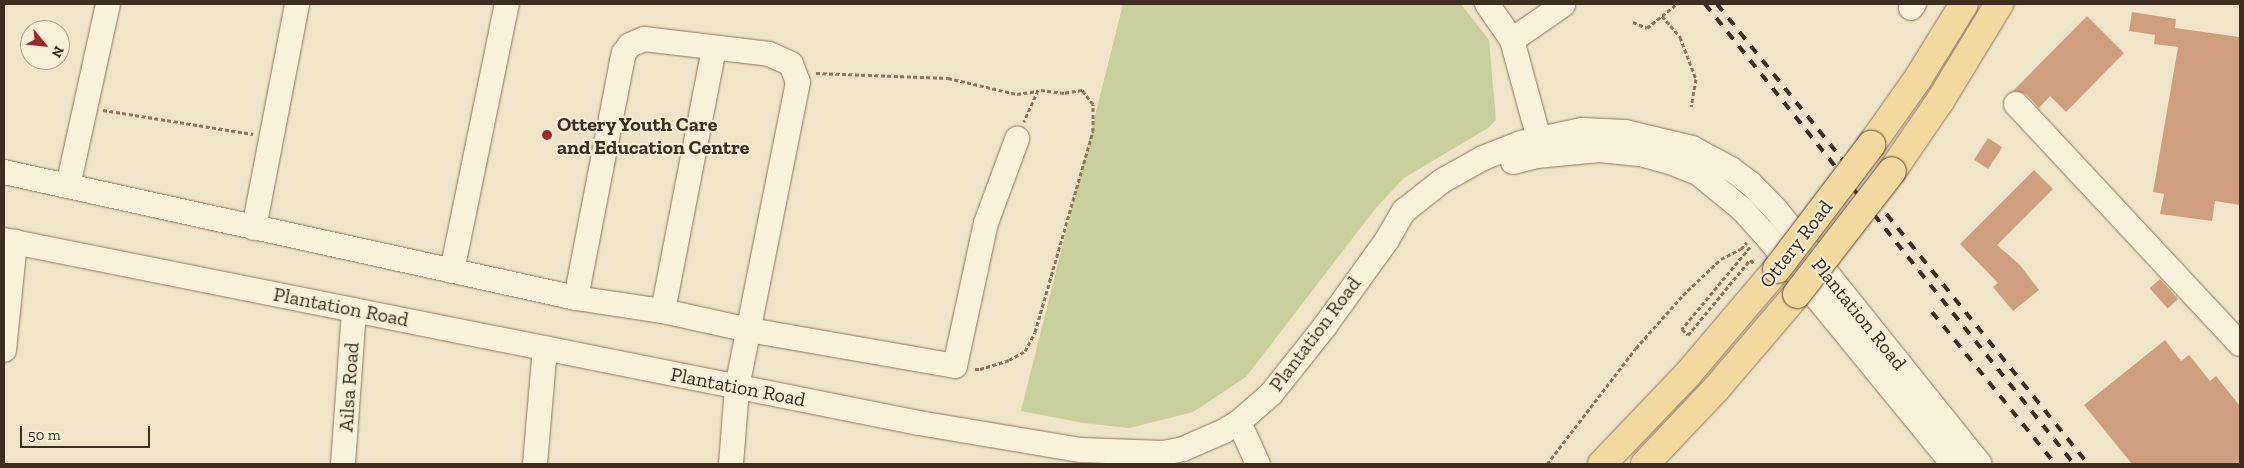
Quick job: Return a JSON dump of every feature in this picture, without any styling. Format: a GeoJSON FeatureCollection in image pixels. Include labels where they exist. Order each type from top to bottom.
{"type":"FeatureCollection","features":[{"type":"Feature","properties":{"kind":"main road","name":"Ottery Road"},"geometry":{"type":"LineString","coordinates":[[1602,464],[1677,386],[1766,267],[1870,145],[1917,80],[1964,4]]}},
{"type":"Feature","properties":{"kind":"main road","name":"Ottery Road"},"geometry":{"type":"LineString","coordinates":[[1645,464],[1716,389],[1797,294],[1892,171],[1945,92],[1999,4]]}},
{"type":"Feature","properties":{"kind":"street"},"geometry":{"type":"LineString","coordinates":[[68,186],[108,4]]}},
{"type":"Feature","properties":{"kind":"street"},"geometry":{"type":"LineString","coordinates":[[254,228],[297,4]]}},
{"type":"Feature","properties":{"kind":"street"},"geometry":{"type":"LineString","coordinates":[[452,271],[507,4]]}},
{"type":"Feature","properties":{"kind":"street"},"geometry":{"type":"LineString","coordinates":[[1487,4],[1512,40],[1538,148]]}},
{"type":"Feature","properties":{"kind":"street"},"geometry":{"type":"LineString","coordinates":[[1512,40],[1563,5]]}},
{"type":"Feature","properties":{"kind":"street"},"geometry":{"type":"LineString","coordinates":[[576,298],[624,53],[634,41],[644,39],[714,49],[769,54],[791,64],[798,82],[797,92],[737,388],[731,464]]}},
{"type":"Feature","properties":{"kind":"street"},"geometry":{"type":"LineString","coordinates":[[663,311],[714,49]]}},
{"type":"Feature","properties":{"kind":"street"},"geometry":{"type":"LineString","coordinates":[[1483,158],[1500,145],[1515,126],[1521,116],[1526,93]]}},
{"type":"Feature","properties":{"kind":"street"},"geometry":{"type":"LineString","coordinates":[[2016,104],[2240,344]]}},
{"type":"Feature","properties":{"kind":"street","name":"Plantation Road"},"geometry":{"type":"LineString","coordinates":[[1387,240],[1446,192],[1538,148],[1582,130],[1625,132],[1692,148],[1731,169],[1751,184],[1777,211],[1959,460]]}},
{"type":"Feature","properties":{"kind":"street"},"geometry":{"type":"LineString","coordinates":[[4,172],[576,298],[663,311],[749,330],[955,366],[986,223],[1018,139]]}},
{"type":"Feature","properties":{"kind":"street","name":"Plantation Road"},"geometry":{"type":"LineString","coordinates":[[9,241],[1081,457],[1164,453],[1204,441],[1239,422],[1284,380],[1387,240],[1404,212],[1420,198],[1442,181],[1483,158],[1521,143],[1538,148]]}},
{"type":"Feature","properties":{"kind":"street"},"geometry":{"type":"LineString","coordinates":[[4,339],[9,241]]}},
{"type":"Feature","properties":{"kind":"street","name":"Ailsa Road"},"geometry":{"type":"LineString","coordinates":[[343,464],[354,310]]}},
{"type":"Feature","properties":{"kind":"street"},"geometry":{"type":"LineString","coordinates":[[535,464],[545,348]]}},
{"type":"Feature","properties":{"kind":"street"},"geometry":{"type":"LineString","coordinates":[[1239,422],[1258,464]]}},
{"type":"Feature","properties":{"kind":"street"},"geometry":{"type":"LineString","coordinates":[[1122,464],[1164,453]]}},
{"type":"Feature","properties":{"kind":"path"},"geometry":{"type":"LineString","coordinates":[[1633,22],[1647,28],[1677,4]]}},
{"type":"Feature","properties":{"kind":"path"},"geometry":{"type":"LineString","coordinates":[[1662,16],[1680,37],[1696,79],[1691,107]]}},
{"type":"Feature","properties":{"kind":"path"},"geometry":{"type":"LineString","coordinates":[[795,72],[948,78],[1017,94],[1038,90],[1064,93],[1082,90],[1093,104],[1093,130],[1035,332],[1024,351],[1009,360],[980,369],[955,366]]}},
{"type":"Feature","properties":{"kind":"path"},"geometry":{"type":"LineString","coordinates":[[1018,139],[1038,90]]}},
{"type":"Feature","properties":{"kind":"path"},"geometry":{"type":"LineString","coordinates":[[85,107],[271,137]]}},
{"type":"Feature","properties":{"kind":"path"},"geometry":{"type":"LineString","coordinates":[[1546,464],[1636,348],[1677,302],[1721,259],[1741,249],[1750,238]]}},
{"type":"Feature","properties":{"kind":"path"},"geometry":{"type":"LineString","coordinates":[[1750,246],[1682,329],[1688,334],[1750,260],[1766,267]]}},
{"type":"Feature","properties":{"kind":"green space"},"geometry":{"type":"Polygon","coordinates":[[[1123,4],[1461,4],[1489,40],[1496,120],[1488,128],[1404,178],[1375,209],[1246,377],[1193,412],[1129,428],[1083,423],[1021,411],[1123,4]]]}},
{"type":"Feature","properties":{"kind":"building"},"geometry":{"type":"Polygon","coordinates":[[[2132,12],[2176,19],[2175,28],[2240,37],[2240,205],[2215,201],[2212,221],[2160,214],[2164,194],[2153,192],[2178,47],[2154,44],[2155,35],[2129,31],[2132,12]]]}},
{"type":"Feature","properties":{"kind":"building"},"geometry":{"type":"Polygon","coordinates":[[[2087,16],[2124,53],[2066,112],[2050,96],[2039,108],[2026,94],[2013,91],[2087,16]]]}},
{"type":"Feature","properties":{"kind":"building"},"geometry":{"type":"Polygon","coordinates":[[[1988,138],[2002,147],[1988,169],[1974,160],[1988,138]]]}},
{"type":"Feature","properties":{"kind":"building"},"geometry":{"type":"Polygon","coordinates":[[[2034,170],[2053,189],[1997,245],[2020,265],[2039,290],[2013,311],[1993,287],[1998,283],[1960,244],[2034,170]]]}},
{"type":"Feature","properties":{"kind":"building"},"geometry":{"type":"Polygon","coordinates":[[[2160,279],[2178,299],[2168,308],[2150,288],[2160,279]]]}},
{"type":"Feature","properties":{"kind":"building"},"geometry":{"type":"Polygon","coordinates":[[[2165,340],[2181,361],[2189,355],[2210,381],[2216,376],[2240,406],[2240,464],[2132,464],[2084,405],[2165,340]]]}},
{"type":"Feature","properties":{"kind":"railway"},"geometry":{"type":"LineString","coordinates":[[1705,4],[2074,464]]}},
{"type":"Feature","properties":{"kind":"railway"},"geometry":{"type":"LineString","coordinates":[[1717,4],[2088,464]]}},
{"type":"Feature","properties":{"kind":"railway"},"geometry":{"type":"LineString","coordinates":[[1932,312],[2055,464]]}},
{"type":"Feature","properties":{"kind":"place","name":"Ottery Youth Care and Education Centre"},"geometry":{"type":"Point","coordinates":[547,135]}}]}
